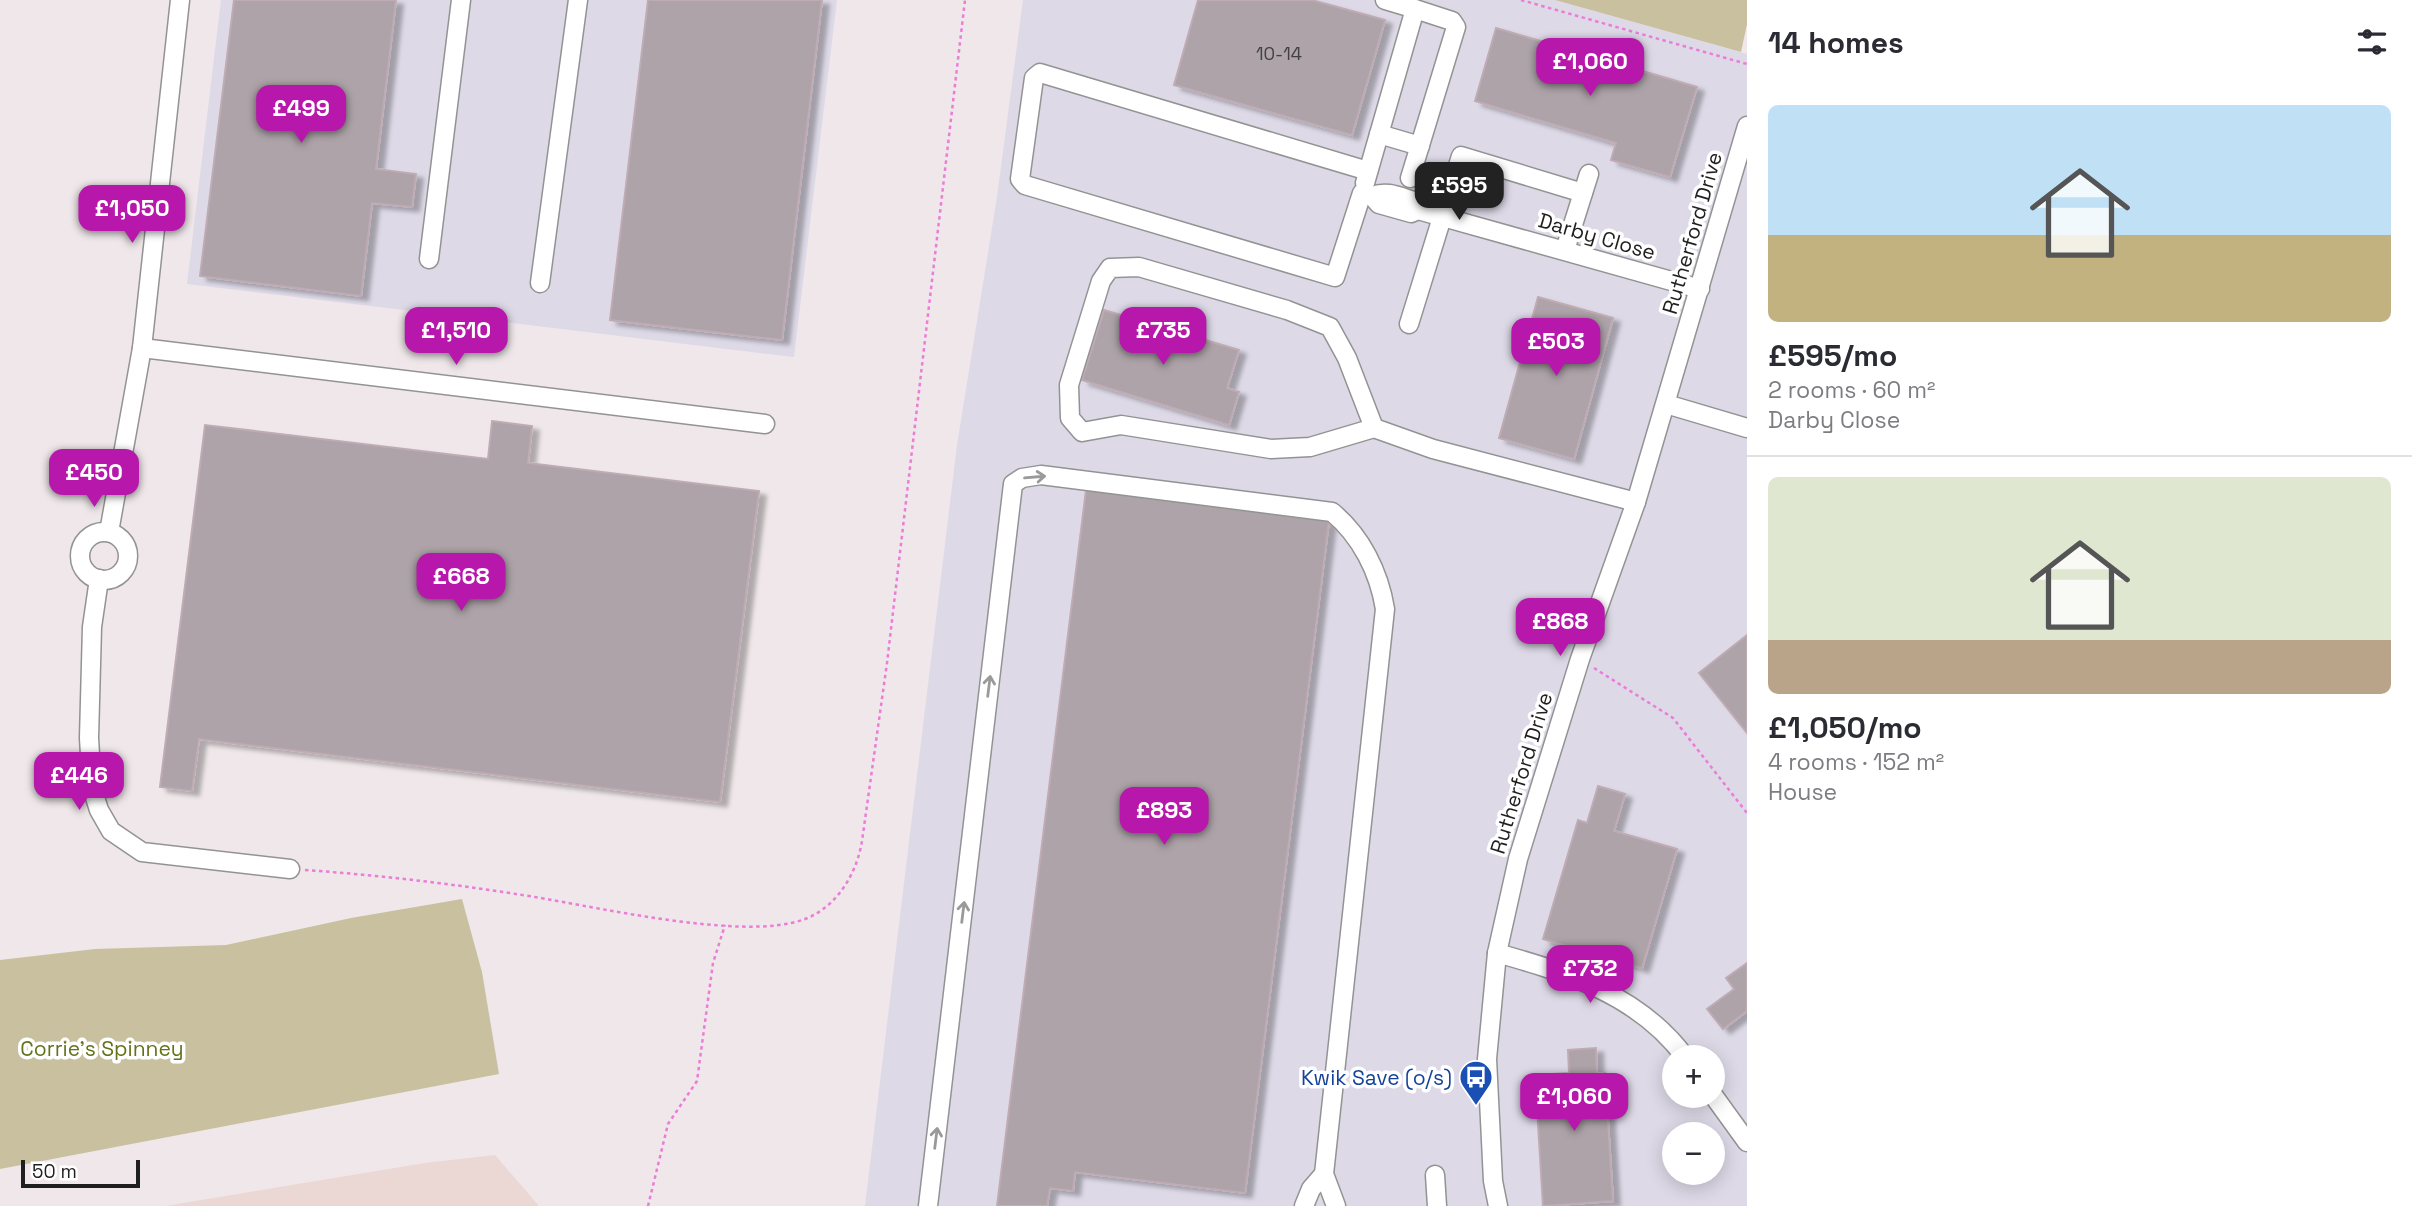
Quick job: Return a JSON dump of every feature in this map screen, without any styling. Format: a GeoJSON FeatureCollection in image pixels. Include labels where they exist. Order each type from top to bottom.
{"type":"FeatureCollection","features":[{"type":"Feature","properties":{"kind":"street"},"geometry":{"type":"LineString","coordinates":[[109,532],[142,348],[180,0]]}},
{"type":"Feature","properties":{"kind":"street"},"geometry":{"type":"LineString","coordinates":[[429,259],[461,0]]}},
{"type":"Feature","properties":{"kind":"street"},"geometry":{"type":"LineString","coordinates":[[540,283],[578,0]]}},
{"type":"Feature","properties":{"kind":"street"},"geometry":{"type":"LineString","coordinates":[[1385,0],[1452,21],[1456,27],[1410,178]]}},
{"type":"Feature","properties":{"kind":"street"},"geometry":{"type":"LineString","coordinates":[[1368,171],[1040,73],[1034,78],[1020,178],[1025,185],[1335,277],[1367,194],[1368,171],[1415,9]]}},
{"type":"Feature","properties":{"kind":"street","name":"Rutherford Drive"},"geometry":{"type":"LineString","coordinates":[[1498,1206],[1493,1181],[1488,1059],[1497,953],[1518,859],[1580,659],[1636,502],[1747,126]]}},
{"type":"Feature","properties":{"kind":"street"},"geometry":{"type":"LineString","coordinates":[[1379,134],[1420,145]]}},
{"type":"Feature","properties":{"kind":"street"},"geometry":{"type":"LineString","coordinates":[[1409,324],[1461,156],[1583,193]]}},
{"type":"Feature","properties":{"kind":"street"},"geometry":{"type":"LineString","coordinates":[[1565,250],[1589,174]]}},
{"type":"Feature","properties":{"kind":"street","name":"Darby Close"},"geometry":{"type":"LineString","coordinates":[[1367,194],[1379,204],[1411,214],[1418,210],[1700,289]]}},
{"type":"Feature","properties":{"kind":"street"},"geometry":{"type":"LineString","coordinates":[[1374,428],[1347,358],[1329,327],[1287,310],[1139,267],[1124,265],[1110,268],[1101,281],[1069,385],[1070,418],[1083,432],[1121,425],[1271,449],[1310,447],[1374,428],[1433,449],[1636,502]]}},
{"type":"Feature","properties":{"kind":"street"},"geometry":{"type":"LineString","coordinates":[[142,348],[765,424]]}},
{"type":"Feature","properties":{"kind":"street"},"geometry":{"type":"LineString","coordinates":[[1666,404],[1747,428]]}},
{"type":"Feature","properties":{"kind":"street"},"geometry":{"type":"LineString","coordinates":[[928,1206],[1013,484],[1022,478],[1041,475],[1332,512],[1346,523],[1374,566],[1385,609],[1324,1174],[1336,1206]]}},
{"type":"Feature","properties":{"kind":"street"},"geometry":{"type":"LineString","coordinates":[[109,532],[124,543],[128,558],[122,572],[115,577],[99,579],[85,571],[79,555],[90,535],[109,532]]}},
{"type":"Feature","properties":{"kind":"street"},"geometry":{"type":"LineString","coordinates":[[99,579],[92,627],[89,738],[92,788],[99,810],[111,831],[142,852],[290,869]]}},
{"type":"Feature","properties":{"kind":"street"},"geometry":{"type":"LineString","coordinates":[[1497,953],[1562,971],[1622,998],[1676,1045]]}},
{"type":"Feature","properties":{"kind":"street"},"geometry":{"type":"LineString","coordinates":[[1722,1108],[1747,1142]]}},
{"type":"Feature","properties":{"kind":"street"},"geometry":{"type":"LineString","coordinates":[[1304,1206],[1311,1189],[1324,1174]]}},
{"type":"Feature","properties":{"kind":"street"},"geometry":{"type":"LineString","coordinates":[[1435,1175],[1437,1206]]}},
{"type":"Feature","properties":{"kind":"path"},"geometry":{"type":"LineString","coordinates":[[290,869],[364,874],[514,893],[749,928],[806,919],[838,894],[858,862],[887,663],[965,0]]}},
{"type":"Feature","properties":{"kind":"path"},"geometry":{"type":"LineString","coordinates":[[1521,0],[1747,64]]}},
{"type":"Feature","properties":{"kind":"path"},"geometry":{"type":"LineString","coordinates":[[1580,659],[1673,719],[1747,813]]}},
{"type":"Feature","properties":{"kind":"path"},"geometry":{"type":"LineString","coordinates":[[648,1206],[668,1124],[697,1081],[713,963],[725,925]]}},
{"type":"Feature","properties":{"kind":"shaded area"},"geometry":{"type":"Polygon","coordinates":[[[221,0],[837,0],[794,357],[187,284],[221,0]]]}},
{"type":"Feature","properties":{"kind":"shaded area"},"geometry":{"type":"Polygon","coordinates":[[[1023,0],[1555,0],[1747,54],[1747,1206],[865,1206],[957,445],[997,197],[1023,0]]]}},
{"type":"Feature","properties":{"kind":"shaded area"},"geometry":{"type":"Polygon","coordinates":[[[495,1155],[539,1206],[165,1206],[425,1163],[495,1155]]]}},
{"type":"Feature","properties":{"kind":"green space"},"geometry":{"type":"Polygon","coordinates":[[[1555,0],[1747,0],[1747,24],[1741,52],[1555,0]]]}},
{"type":"Feature","properties":{"kind":"green space","name":"Corrie's Spinney"},"geometry":{"type":"Polygon","coordinates":[[[462,899],[482,972],[499,1074],[0,1169],[0,960],[95,949],[226,945],[351,918],[462,899]]]}},
{"type":"Feature","properties":{"kind":"building"},"geometry":{"type":"Polygon","coordinates":[[[234,0],[396,0],[376,169],[416,174],[412,207],[372,203],[361,296],[200,276],[234,0]]]}},
{"type":"Feature","properties":{"kind":"building"},"geometry":{"type":"Polygon","coordinates":[[[648,0],[822,0],[782,340],[610,320],[648,0]]]}},
{"type":"Feature","properties":{"kind":"building"},"geometry":{"type":"Polygon","coordinates":[[[1198,0],[1312,0],[1385,20],[1352,135],[1174,85],[1198,0]]]}},
{"type":"Feature","properties":{"kind":"building"},"geometry":{"type":"Polygon","coordinates":[[[1496,28],[1697,87],[1670,177],[1611,160],[1616,143],[1475,101],[1496,28]]]}},
{"type":"Feature","properties":{"kind":"building"},"geometry":{"type":"Polygon","coordinates":[[[1538,297],[1613,318],[1574,459],[1499,438],[1538,297]]]}},
{"type":"Feature","properties":{"kind":"building"},"geometry":{"type":"Polygon","coordinates":[[[1104,310],[1239,350],[1227,388],[1239,392],[1229,425],[1082,380],[1104,310]]]}},
{"type":"Feature","properties":{"kind":"building"},"geometry":{"type":"Polygon","coordinates":[[[492,421],[532,426],[528,463],[759,491],[720,802],[199,739],[192,791],[160,787],[205,425],[488,459],[492,421]]]}},
{"type":"Feature","properties":{"kind":"building"},"geometry":{"type":"Polygon","coordinates":[[[1086,490],[1329,521],[1245,1193],[1075,1172],[1073,1191],[1050,1188],[1047,1206],[997,1206],[1086,490]]]}},
{"type":"Feature","properties":{"kind":"building"},"geometry":{"type":"Polygon","coordinates":[[[1747,635],[1747,733],[1699,673],[1747,635]]]}},
{"type":"Feature","properties":{"kind":"building"},"geometry":{"type":"Polygon","coordinates":[[[1598,786],[1625,794],[1614,831],[1677,849],[1642,968],[1543,939],[1578,820],[1587,823],[1598,786]]]}},
{"type":"Feature","properties":{"kind":"building"},"geometry":{"type":"Polygon","coordinates":[[[1747,963],[1747,1011],[1723,1029],[1707,1009],[1734,989],[1726,978],[1747,963]]]}},
{"type":"Feature","properties":{"kind":"building"},"geometry":{"type":"Polygon","coordinates":[[[1596,1048],[1597,1073],[1605,1073],[1613,1201],[1543,1206],[1535,1075],[1569,1073],[1568,1050],[1596,1048]]]}},
{"type":"Feature","properties":{"kind":"place","name":"Kwik Save (o/s)"},"geometry":{"type":"Point","coordinates":[1476,1107]}}]}
